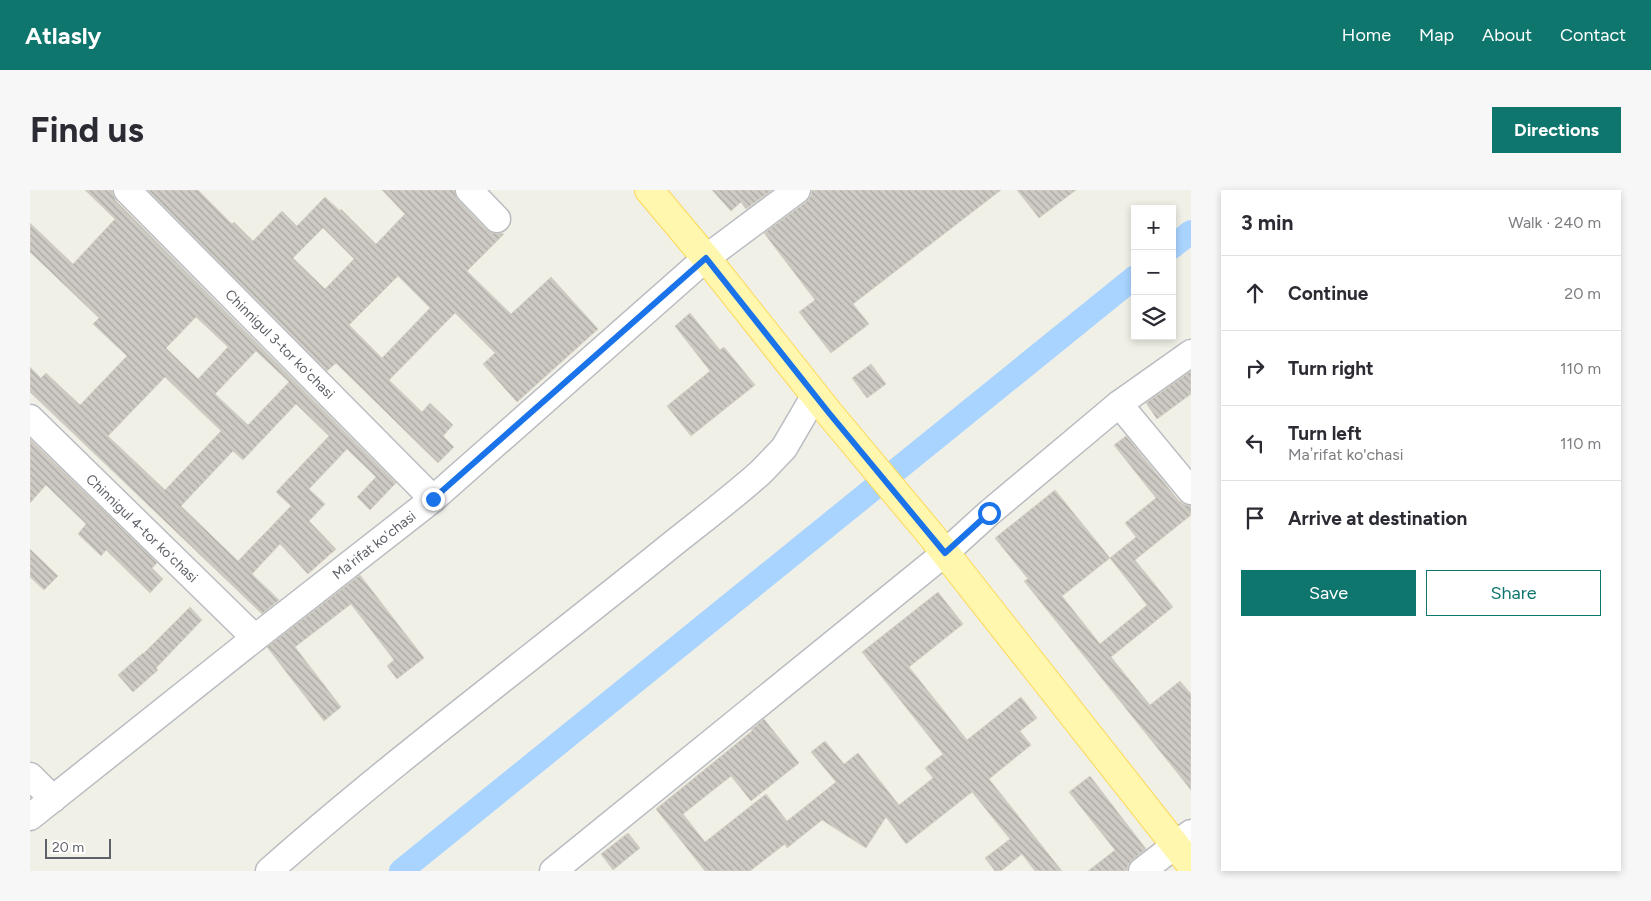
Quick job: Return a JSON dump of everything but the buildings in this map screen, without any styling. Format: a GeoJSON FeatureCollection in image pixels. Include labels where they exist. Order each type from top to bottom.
{"type":"FeatureCollection","features":[{"type":"Feature","properties":{"kind":"main road"},"geometry":{"type":"LineString","coordinates":[[649,190],[1186,847]]}},
{"type":"Feature","properties":{"kind":"street","name":"Chinnigul 3-tor koʻchasi"},"geometry":{"type":"LineString","coordinates":[[127,190],[433,499]]}},
{"type":"Feature","properties":{"kind":"street"},"geometry":{"type":"LineString","coordinates":[[469,190],[497,219]]}},
{"type":"Feature","properties":{"kind":"street","name":"Maʼrifat ko'chasi"},"geometry":{"type":"LineString","coordinates":[[30,817],[433,499],[706,258],[797,190]]}},
{"type":"Feature","properties":{"kind":"street"},"geometry":{"type":"LineString","coordinates":[[553,871],[938,544],[989,513],[1119,404],[1191,353]]}},
{"type":"Feature","properties":{"kind":"street"},"geometry":{"type":"LineString","coordinates":[[269,871],[322,824],[574,624],[761,472],[822,404]]}},
{"type":"Feature","properties":{"kind":"street"},"geometry":{"type":"LineString","coordinates":[[1119,404],[1191,491]]}},
{"type":"Feature","properties":{"kind":"street","name":"Chinnigul 4-tor koʻchasi"},"geometry":{"type":"LineString","coordinates":[[30,418],[255,638]]}},
{"type":"Feature","properties":{"kind":"street"},"geometry":{"type":"LineString","coordinates":[[30,776],[54,799]]}},
{"type":"Feature","properties":{"kind":"street"},"geometry":{"type":"LineString","coordinates":[[1142,871],[1186,847]]}},
{"type":"Feature","properties":{"kind":"waterway"},"geometry":{"type":"LineString","coordinates":[[1176,244],[1191,232]]}},
{"type":"Feature","properties":{"kind":"waterway"},"geometry":{"type":"LineString","coordinates":[[401,871],[1131,280]]}},
{"type":"Feature","properties":{"kind":"route"},"geometry":{"type":"LineString","coordinates":[[433,499],[706,258],[829,413],[945,553],[989,513]]}}]}
